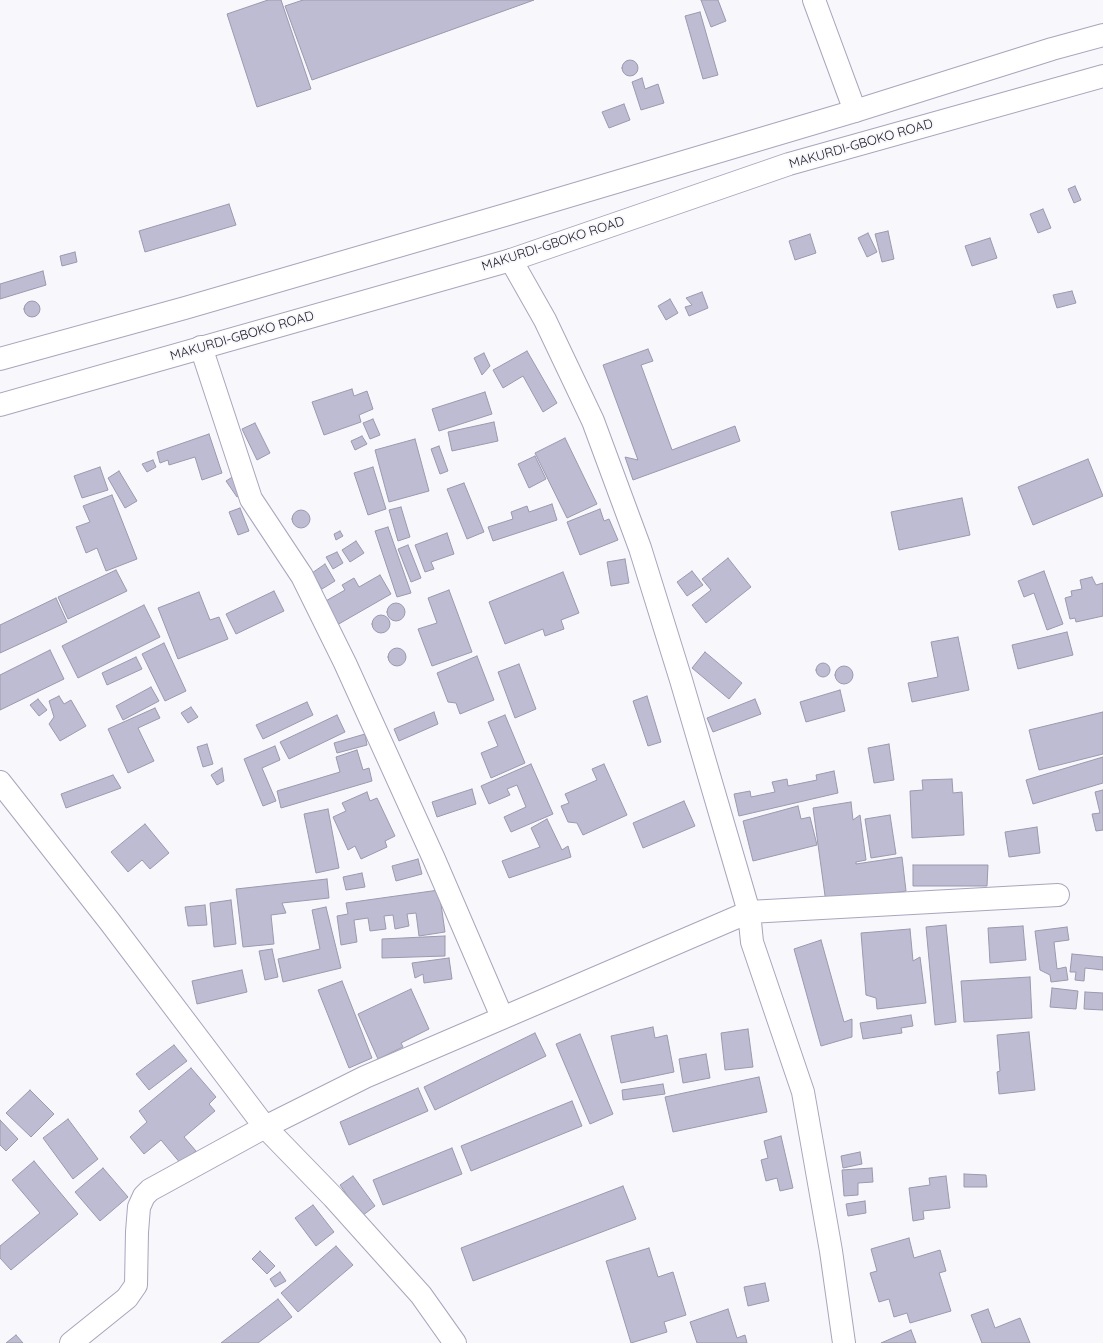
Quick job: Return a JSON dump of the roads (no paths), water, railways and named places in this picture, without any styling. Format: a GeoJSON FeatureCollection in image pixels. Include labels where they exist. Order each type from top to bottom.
{"type":"FeatureCollection","features":[{"type":"Feature","properties":{"kind":"street"},"geometry":{"type":"LineString","coordinates":[[814,0],[855,111]]}},
{"type":"Feature","properties":{"kind":"street"},"geometry":{"type":"LineString","coordinates":[[0,359],[185,308],[855,111],[1052,49],[1103,35]]}},
{"type":"Feature","properties":{"kind":"street","name":"MAKURDI-GBOKO ROAD"},"geometry":{"type":"LineString","coordinates":[[0,405],[511,260],[789,164],[1103,76]]}},
{"type":"Feature","properties":{"kind":"street"},"geometry":{"type":"LineString","coordinates":[[511,260],[545,320],[593,420],[640,548],[681,680],[749,912],[752,942],[803,1092],[831,1251],[844,1343]]}},
{"type":"Feature","properties":{"kind":"street"},"geometry":{"type":"LineString","coordinates":[[201,347],[251,499],[302,576],[345,663],[434,859],[502,1018]]}},
{"type":"Feature","properties":{"kind":"street"},"geometry":{"type":"LineString","coordinates":[[0,782],[110,922],[265,1127],[333,1197],[421,1295],[455,1343]]}},
{"type":"Feature","properties":{"kind":"street"},"geometry":{"type":"LineString","coordinates":[[71,1343],[127,1298],[136,1285],[139,1207],[144,1196],[150,1190],[265,1127],[365,1077],[749,912],[1058,895]]}}]}
